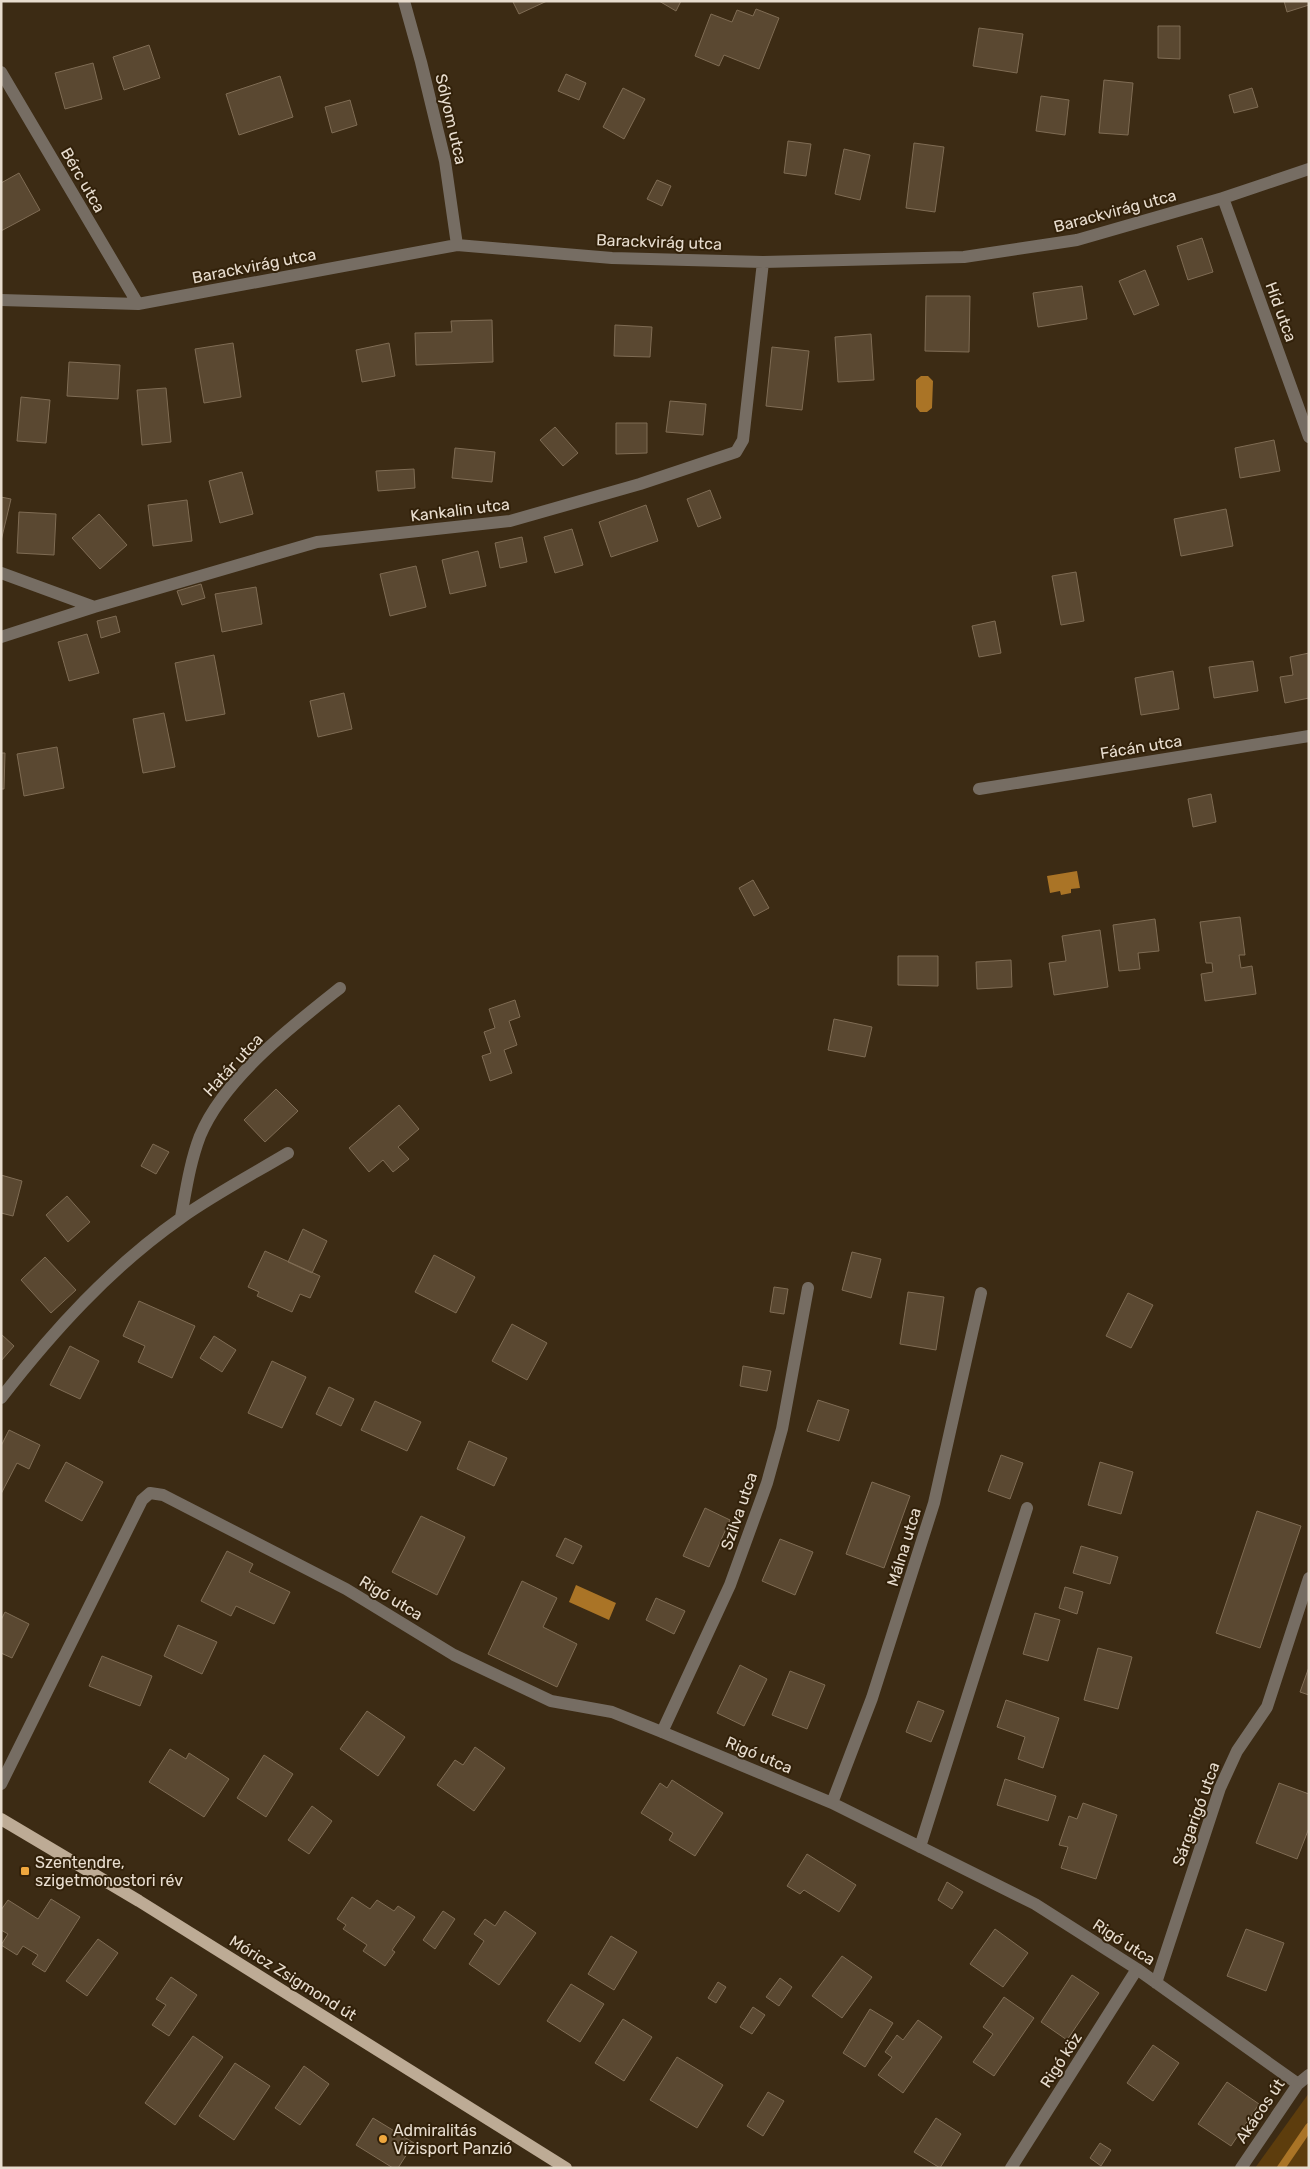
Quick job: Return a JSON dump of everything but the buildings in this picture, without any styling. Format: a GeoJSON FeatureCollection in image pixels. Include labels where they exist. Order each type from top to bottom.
{"type":"FeatureCollection","features":[{"type":"Feature","properties":{"kind":"main road","name":"Móricz Zsigmond út"},"geometry":{"type":"LineString","coordinates":[[1,1819],[147,1906],[566,2168]]}},
{"type":"Feature","properties":{"kind":"street","name":"Sólyom utca"},"geometry":{"type":"LineString","coordinates":[[404,1],[421,62],[444,161],[457,245]]}},
{"type":"Feature","properties":{"kind":"street","name":"Bérc utca"},"geometry":{"type":"LineString","coordinates":[[1,72],[138,304]]}},
{"type":"Feature","properties":{"kind":"street","name":"Barackvirág utca"},"geometry":{"type":"LineString","coordinates":[[1,300],[138,304],[457,245],[612,258],[763,262],[964,257],[1077,240],[1223,198],[1309,169]]}},
{"type":"Feature","properties":{"kind":"street","name":"Híd utca"},"geometry":{"type":"LineString","coordinates":[[1223,198],[1309,437]]}},
{"type":"Feature","properties":{"kind":"street","name":"Kankalin utca"},"geometry":{"type":"LineString","coordinates":[[1,637],[94,607],[317,542],[510,521],[640,484],[736,452],[743,440],[763,262]]}},
{"type":"Feature","properties":{"kind":"street"},"geometry":{"type":"LineString","coordinates":[[1,573],[94,607]]}},
{"type":"Feature","properties":{"kind":"street","name":"Fácán utca"},"geometry":{"type":"LineString","coordinates":[[979,789],[1309,736]]}},
{"type":"Feature","properties":{"kind":"street","name":"Határ utca"},"geometry":{"type":"LineString","coordinates":[[182,1217],[190,1167],[200,1136],[214,1109],[227,1091],[257,1060],[302,1018],[340,988]]}},
{"type":"Feature","properties":{"kind":"street"},"geometry":{"type":"LineString","coordinates":[[1,1398],[45,1343],[88,1297],[133,1254],[182,1217],[288,1153]]}},
{"type":"Feature","properties":{"kind":"street","name":"Szilva utca"},"geometry":{"type":"LineString","coordinates":[[662,1732],[730,1585],[767,1483],[782,1429],[808,1288]]}},
{"type":"Feature","properties":{"kind":"street","name":"Málna utca"},"geometry":{"type":"LineString","coordinates":[[832,1803],[872,1698],[934,1503],[981,1293]]}},
{"type":"Feature","properties":{"kind":"street","name":"Rigó utca"},"geometry":{"type":"LineString","coordinates":[[1,1784],[142,1500],[150,1493],[163,1495],[346,1589],[454,1655],[550,1701],[612,1712],[832,1803],[1035,1904],[1137,1969],[1298,2084]]}},
{"type":"Feature","properties":{"kind":"street"},"geometry":{"type":"LineString","coordinates":[[920,1847],[1027,1508]]}},
{"type":"Feature","properties":{"kind":"street","name":"Sárgarigó utca"},"geometry":{"type":"LineString","coordinates":[[1156,1983],[1220,1788],[1237,1751],[1267,1707],[1309,1578]]}},
{"type":"Feature","properties":{"kind":"street","name":"Rigó köz"},"geometry":{"type":"LineString","coordinates":[[1011,2168],[1137,1969]]}},
{"type":"Feature","properties":{"kind":"street","name":"Akácos út"},"geometry":{"type":"LineString","coordinates":[[1241,2168],[1298,2084],[1309,2075]]}},
{"type":"Feature","properties":{"kind":"shaded area"},"geometry":{"type":"Polygon","coordinates":[[[921,376],[928,376],[933,381],[932,408],[927,412],[920,412],[916,407],[916,380],[921,376]]]}},
{"type":"Feature","properties":{"kind":"shaded area"},"geometry":{"type":"Polygon","coordinates":[[[1077,871],[1080,888],[1071,889],[1071,893],[1061,895],[1060,891],[1050,893],[1047,876],[1077,871]]]}},
{"type":"Feature","properties":{"kind":"shaded area"},"geometry":{"type":"Polygon","coordinates":[[[576,1585],[616,1603],[609,1620],[569,1602],[576,1585]]]}},
{"type":"Feature","properties":{"kind":"shaded area"},"geometry":{"type":"Polygon","coordinates":[[[1309,2093],[1309,2168],[1255,2168],[1309,2093]]]}},
{"type":"Feature","properties":{"kind":"waterway"},"geometry":{"type":"LineString","coordinates":[[1281,2168],[1309,2127]]}},
{"type":"Feature","properties":{"kind":"place","name":"Szentendre, szigetmonostori rév"},"geometry":{"type":"Point","coordinates":[25,1871]}},
{"type":"Feature","properties":{"kind":"place","name":"Admiralitás Vízisport Panzió"},"geometry":{"type":"Point","coordinates":[383,2139]}}]}
